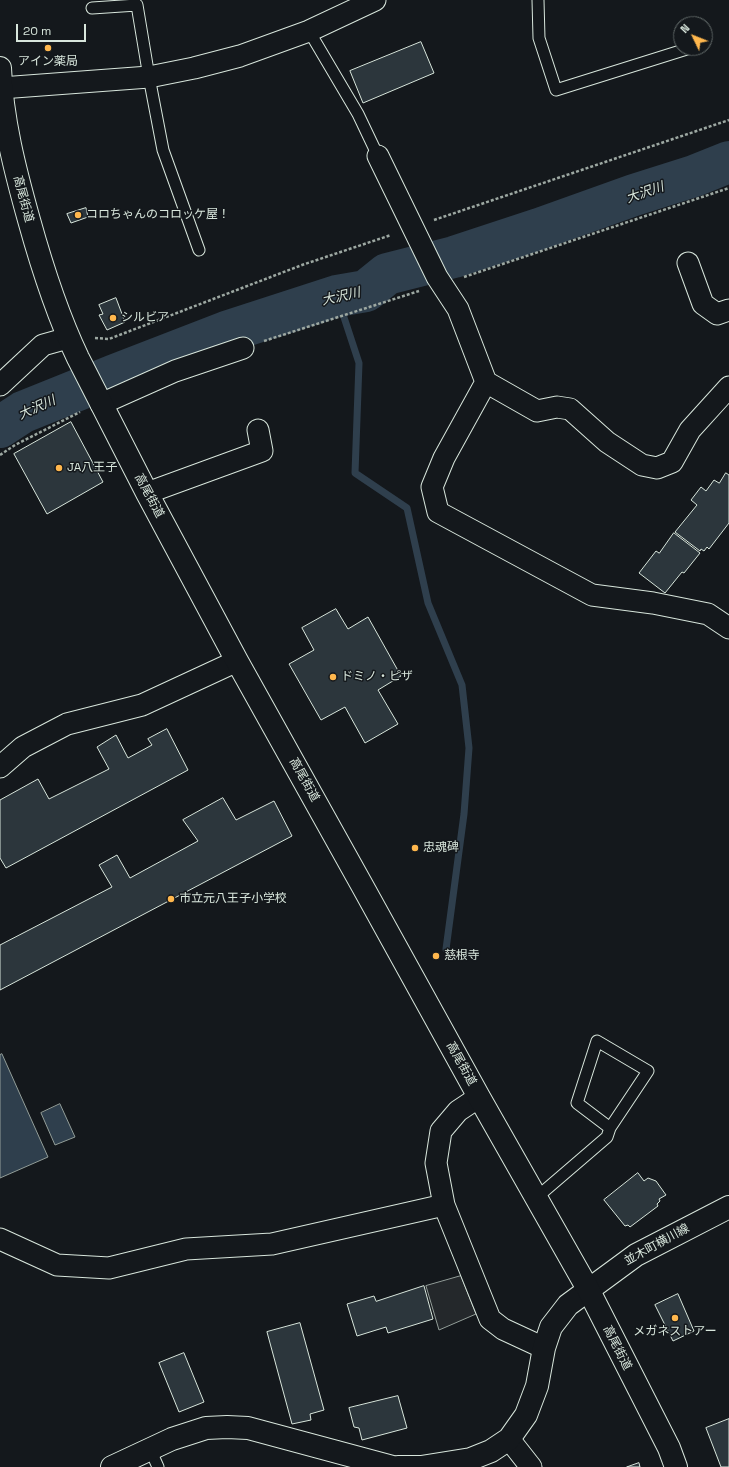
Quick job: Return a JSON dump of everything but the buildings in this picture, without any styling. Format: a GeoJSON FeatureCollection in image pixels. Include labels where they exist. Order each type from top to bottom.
{"type":"FeatureCollection","features":[{"type":"Feature","properties":{"kind":"main road","name":"高尾街道"},"geometry":{"type":"LineString","coordinates":[[0,81],[6,125],[17,175],[44,271],[68,338],[147,493],[237,661],[360,880],[479,1097],[588,1289],[669,1448],[676,1467]]}},
{"type":"Feature","properties":{"kind":"main road","name":"並木町横川線"},"geometry":{"type":"LineString","coordinates":[[398,1467],[421,1467],[470,1463],[492,1451],[509,1439],[526,1415],[537,1386],[544,1348],[551,1327],[568,1305],[636,1255],[729,1207]]}},
{"type":"Feature","properties":{"kind":"main road"},"geometry":{"type":"LineString","coordinates":[[112,1467],[154,1458],[172,1439],[206,1428],[227,1427],[248,1428],[393,1467]]}},
{"type":"Feature","properties":{"kind":"street"},"geometry":{"type":"LineString","coordinates":[[0,81],[149,77],[194,68],[240,56],[309,31],[375,0]]}},
{"type":"Feature","properties":{"kind":"street"},"geometry":{"type":"LineString","coordinates":[[378,156],[415,234],[458,309],[486,382],[537,412],[557,407],[570,409],[606,442],[642,466],[657,468],[672,462],[690,430],[729,387]]}},
{"type":"Feature","properties":{"kind":"street"},"geometry":{"type":"LineString","coordinates":[[688,263],[703,304],[717,314],[729,310]]}},
{"type":"Feature","properties":{"kind":"street"},"geometry":{"type":"LineString","coordinates":[[0,385],[43,345],[68,338]]}},
{"type":"Feature","properties":{"kind":"street"},"geometry":{"type":"LineString","coordinates":[[98,399],[243,348]]}},
{"type":"Feature","properties":{"kind":"street"},"geometry":{"type":"LineString","coordinates":[[486,382],[444,458],[432,487],[438,512],[592,595],[653,603],[708,614],[729,628]]}},
{"type":"Feature","properties":{"kind":"street"},"geometry":{"type":"LineString","coordinates":[[147,493],[262,451],[258,430]]}},
{"type":"Feature","properties":{"kind":"street"},"geometry":{"type":"LineString","coordinates":[[0,767],[23,747],[66,724],[142,705],[237,661]]}},
{"type":"Feature","properties":{"kind":"street"},"geometry":{"type":"LineString","coordinates":[[479,1097],[458,1111],[440,1131],[436,1163],[444,1205],[490,1319],[504,1329],[544,1348]]}},
{"type":"Feature","properties":{"kind":"street"},"geometry":{"type":"LineString","coordinates":[[0,1239],[57,1265],[109,1268],[186,1250],[272,1244],[444,1205]]}},
{"type":"Feature","properties":{"kind":"street"},"geometry":{"type":"LineString","coordinates":[[509,1439],[531,1467]]}},
{"type":"Feature","properties":{"kind":"lane"},"geometry":{"type":"LineString","coordinates":[[538,0],[539,38],[556,90],[673,53]]}},
{"type":"Feature","properties":{"kind":"lane"},"geometry":{"type":"LineString","coordinates":[[92,8],[137,5],[163,150],[199,250]]}},
{"type":"Feature","properties":{"kind":"lane"},"geometry":{"type":"LineString","coordinates":[[309,31],[358,114],[378,156]]}},
{"type":"Feature","properties":{"kind":"lane"},"geometry":{"type":"LineString","coordinates":[[536,1198],[606,1137],[610,1128],[648,1071],[597,1041],[577,1103],[610,1128]]}},
{"type":"Feature","properties":{"kind":"path"},"geometry":{"type":"LineString","coordinates":[[243,348],[358,311],[440,280],[729,188]]}},
{"type":"Feature","properties":{"kind":"path"},"geometry":{"type":"LineString","coordinates":[[0,456],[15,445],[77,413],[98,399]]}},
{"type":"Feature","properties":{"kind":"shaded area"},"geometry":{"type":"Polygon","coordinates":[[[461,1276],[476,1314],[439,1330],[426,1286],[461,1276]]]}},
{"type":"Feature","properties":{"kind":"water"},"geometry":{"type":"Polygon","coordinates":[[[2,1054],[48,1157],[0,1178],[0,1055],[2,1054]]]}},
{"type":"Feature","properties":{"kind":"water"},"geometry":{"type":"Polygon","coordinates":[[[60,1104],[75,1137],[55,1145],[41,1113],[60,1104]]]}},
{"type":"Feature","properties":{"kind":"waterway","name":"大沢川"},"geometry":{"type":"LineString","coordinates":[[0,427],[23,412],[226,332],[337,296],[366,291],[387,274],[454,257],[694,176],[729,162]]}},
{"type":"Feature","properties":{"kind":"waterway"},"geometry":{"type":"LineString","coordinates":[[337,296],[359,363],[355,473],[407,508],[428,603],[462,685],[469,748],[464,814],[446,949]]}},
{"type":"Feature","properties":{"kind":"place","name":"アイン薬局"},"geometry":{"type":"Point","coordinates":[48,48]}},
{"type":"Feature","properties":{"kind":"place","name":"コロちゃんのコロッケ屋！"},"geometry":{"type":"Point","coordinates":[78,215]}},
{"type":"Feature","properties":{"kind":"place","name":"シルビア"},"geometry":{"type":"Point","coordinates":[113,318]}},
{"type":"Feature","properties":{"kind":"place","name":"JA八王子"},"geometry":{"type":"Point","coordinates":[59,468]}},
{"type":"Feature","properties":{"kind":"place","name":"ドミノ・ピザ"},"geometry":{"type":"Point","coordinates":[333,677]}},
{"type":"Feature","properties":{"kind":"place","name":"忠魂碑"},"geometry":{"type":"Point","coordinates":[415,848]}},
{"type":"Feature","properties":{"kind":"place","name":"市立元八王子小学校"},"geometry":{"type":"Point","coordinates":[171,899]}},
{"type":"Feature","properties":{"kind":"place","name":"慈根寺"},"geometry":{"type":"Point","coordinates":[436,956]}},
{"type":"Feature","properties":{"kind":"place","name":"メガネストアー"},"geometry":{"type":"Point","coordinates":[675,1318]}}]}
